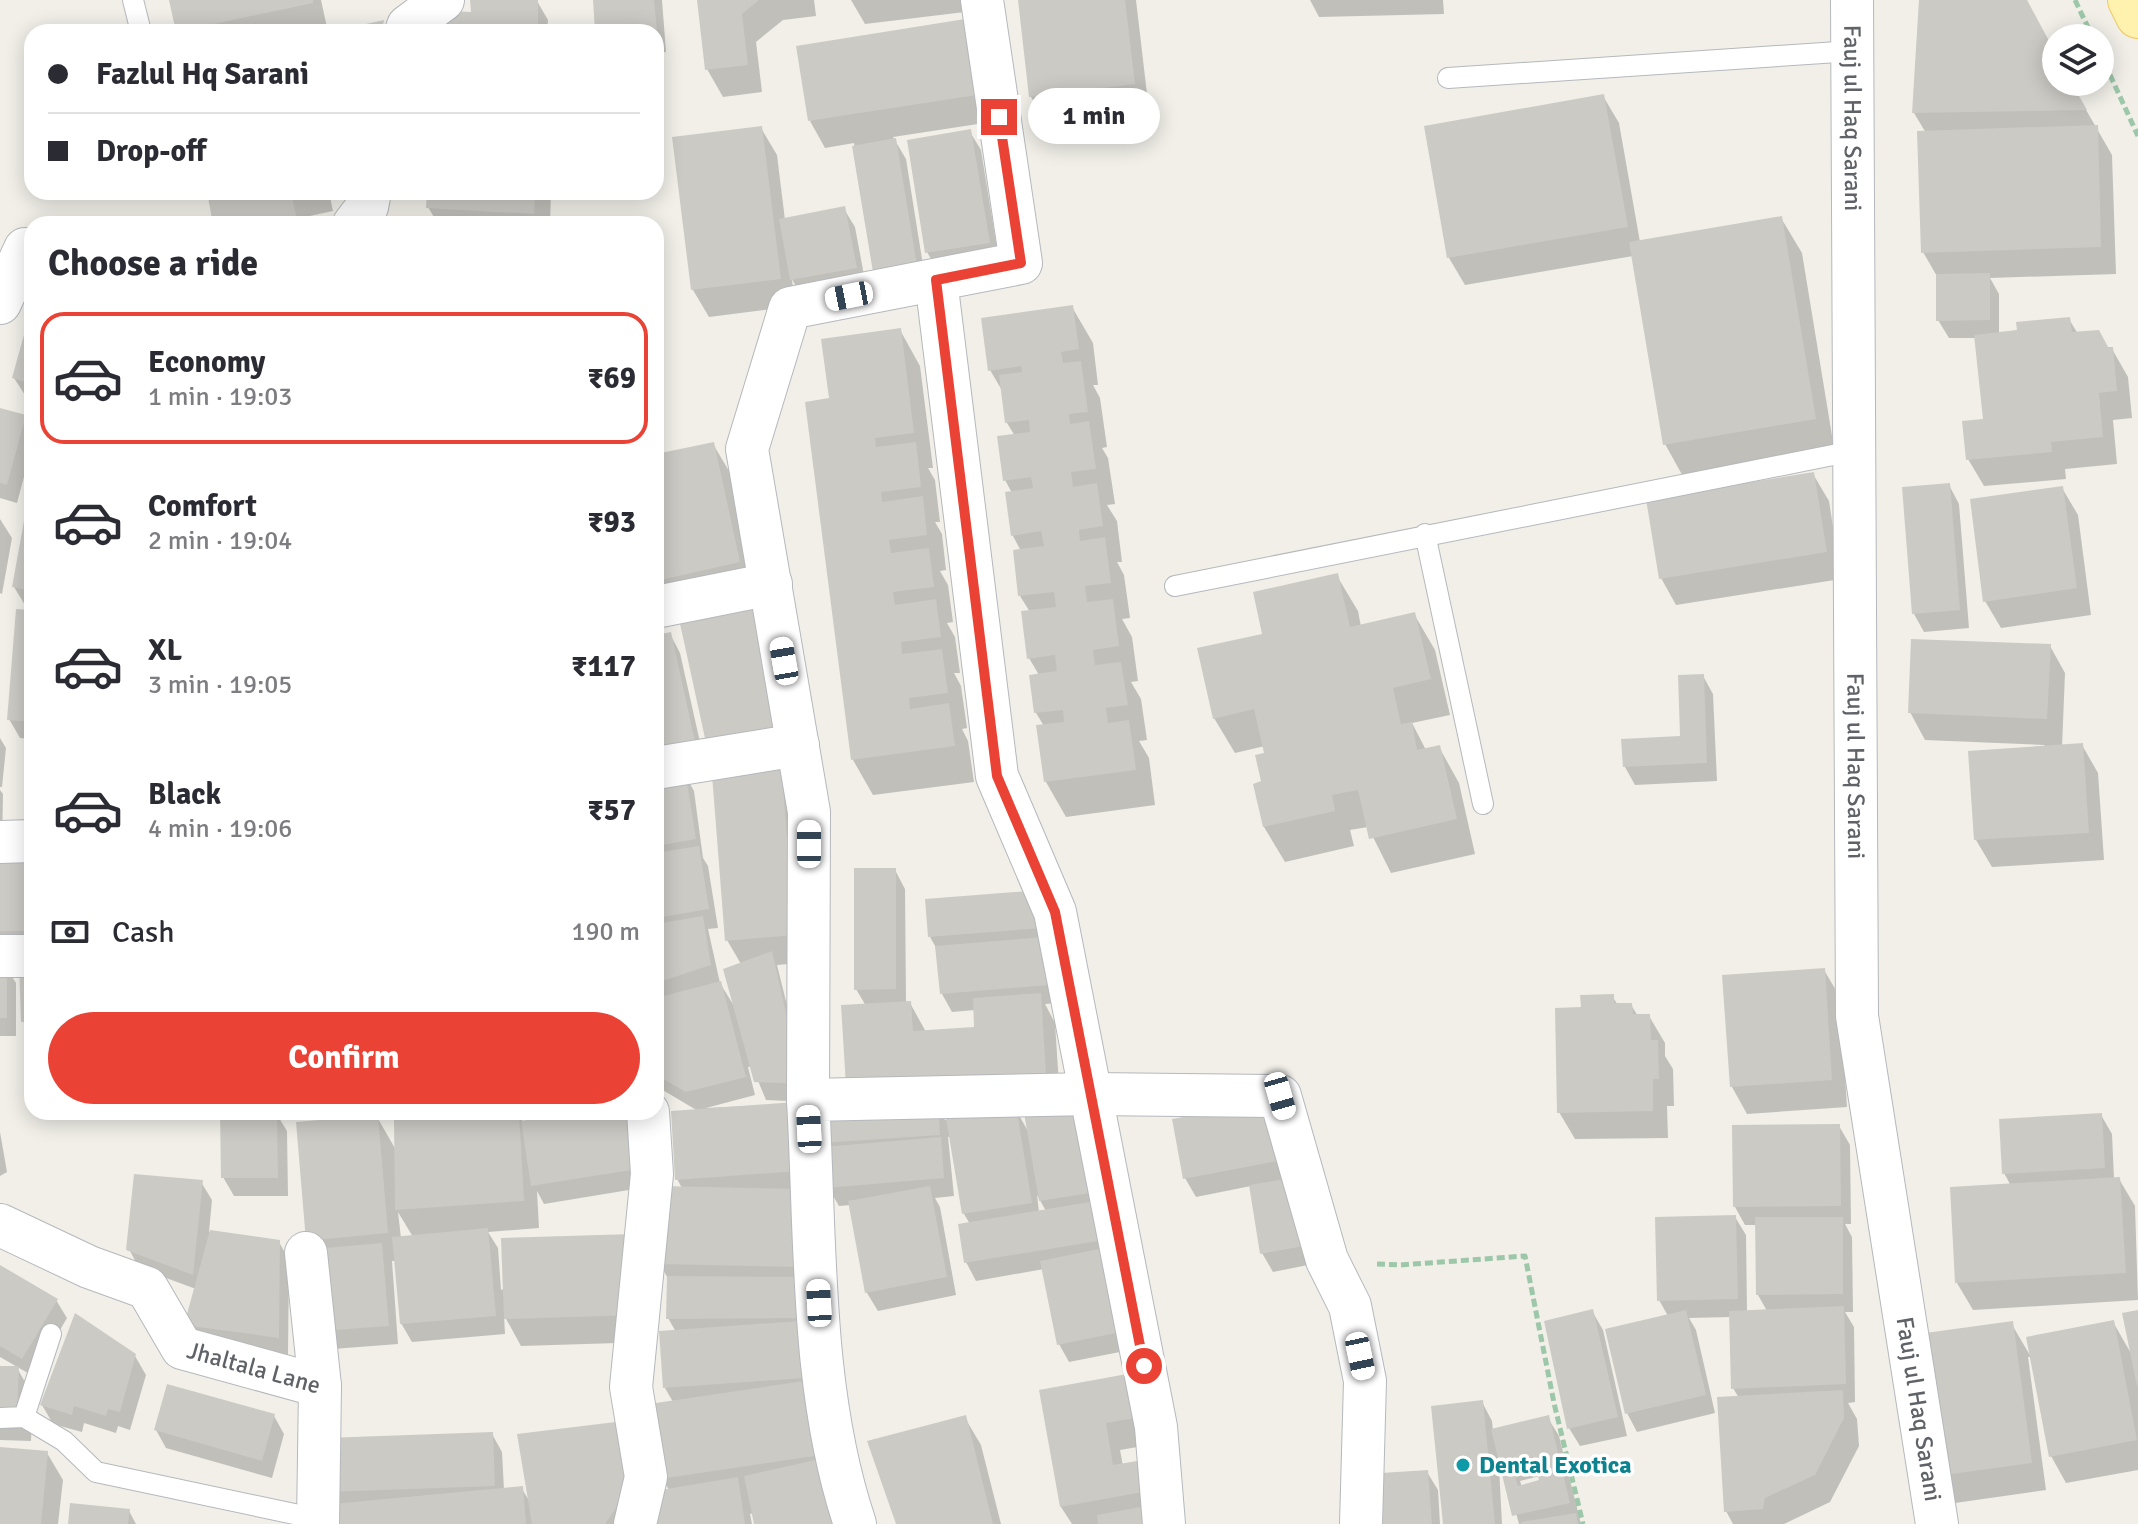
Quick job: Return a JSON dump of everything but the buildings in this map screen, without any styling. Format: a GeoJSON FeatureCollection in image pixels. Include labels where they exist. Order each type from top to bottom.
{"type":"FeatureCollection","features":[{"type":"Feature","properties":{"kind":"main road"},"geometry":{"type":"LineString","coordinates":[[2130,0],[2138,16]]}},
{"type":"Feature","properties":{"kind":"street"},"geometry":{"type":"LineString","coordinates":[[411,24],[443,0]]}},
{"type":"Feature","properties":{"kind":"street"},"geometry":{"type":"LineString","coordinates":[[855,1524],[843,1489],[823,1361],[808,1100],[809,812],[747,449],[790,308],[1021,263],[982,0]]}},
{"type":"Feature","properties":{"kind":"street","name":"Fauj ul Haq Sarani"},"geometry":{"type":"LineString","coordinates":[[1852,0],[1857,1016],[1937,1524]]}},
{"type":"Feature","properties":{"kind":"street"},"geometry":{"type":"LineString","coordinates":[[0,303],[19,244]]}},
{"type":"Feature","properties":{"kind":"street"},"geometry":{"type":"LineString","coordinates":[[936,280],[997,776],[1055,912],[1156,1427],[1164,1524]]}},
{"type":"Feature","properties":{"kind":"street"},"geometry":{"type":"LineString","coordinates":[[664,605],[771,584]]}},
{"type":"Feature","properties":{"kind":"street"},"geometry":{"type":"LineString","coordinates":[[664,767],[798,745]]}},
{"type":"Feature","properties":{"kind":"street"},"geometry":{"type":"LineString","coordinates":[[0,842],[24,841]]}},
{"type":"Feature","properties":{"kind":"street"},"geometry":{"type":"LineString","coordinates":[[0,956],[24,956]]}},
{"type":"Feature","properties":{"kind":"street"},"geometry":{"type":"LineString","coordinates":[[808,1100],[1092,1094],[1280,1096],[1327,1260],[1350,1306],[1365,1381],[1361,1524]]}},
{"type":"Feature","properties":{"kind":"street"},"geometry":{"type":"LineString","coordinates":[[635,1524],[646,1477],[631,1387],[652,1174],[649,1120]]}},
{"type":"Feature","properties":{"kind":"street","name":"Jhaltala Lane"},"geometry":{"type":"LineString","coordinates":[[0,1225],[89,1267],[147,1288],[182,1348],[320,1386],[318,1521]]}},
{"type":"Feature","properties":{"kind":"street"},"geometry":{"type":"LineString","coordinates":[[306,1253],[320,1386]]}},
{"type":"Feature","properties":{"kind":"lane"},"geometry":{"type":"LineString","coordinates":[[133,0],[139,24]]}},
{"type":"Feature","properties":{"kind":"lane"},"geometry":{"type":"LineString","coordinates":[[1448,78],[1853,51]]}},
{"type":"Feature","properties":{"kind":"lane"},"geometry":{"type":"LineString","coordinates":[[1175,586],[1853,451]]}},
{"type":"Feature","properties":{"kind":"lane"},"geometry":{"type":"LineString","coordinates":[[1425,534],[1483,804]]}},
{"type":"Feature","properties":{"kind":"lane"},"geometry":{"type":"LineString","coordinates":[[24,1417],[51,1334]]}},
{"type":"Feature","properties":{"kind":"lane"},"geometry":{"type":"LineString","coordinates":[[0,1418],[24,1417],[64,1441],[96,1472],[318,1521]]}},
{"type":"Feature","properties":{"kind":"path"},"geometry":{"type":"LineString","coordinates":[[2075,0],[2086,24]]}},
{"type":"Feature","properties":{"kind":"path"},"geometry":{"type":"LineString","coordinates":[[2114,84],[2138,136]]}},
{"type":"Feature","properties":{"kind":"path"},"geometry":{"type":"LineString","coordinates":[[1327,1260],[1400,1265],[1525,1256],[1554,1403],[1583,1524]]}},
{"type":"Feature","properties":{"kind":"place","name":"Dental Exotica"},"geometry":{"type":"Point","coordinates":[1463,1465]}},
{"type":"Feature","properties":{"kind":"route"},"geometry":{"type":"LineString","coordinates":[[999,117],[1021,263],[936,280],[997,776],[1055,912],[1144,1366]]}}]}
